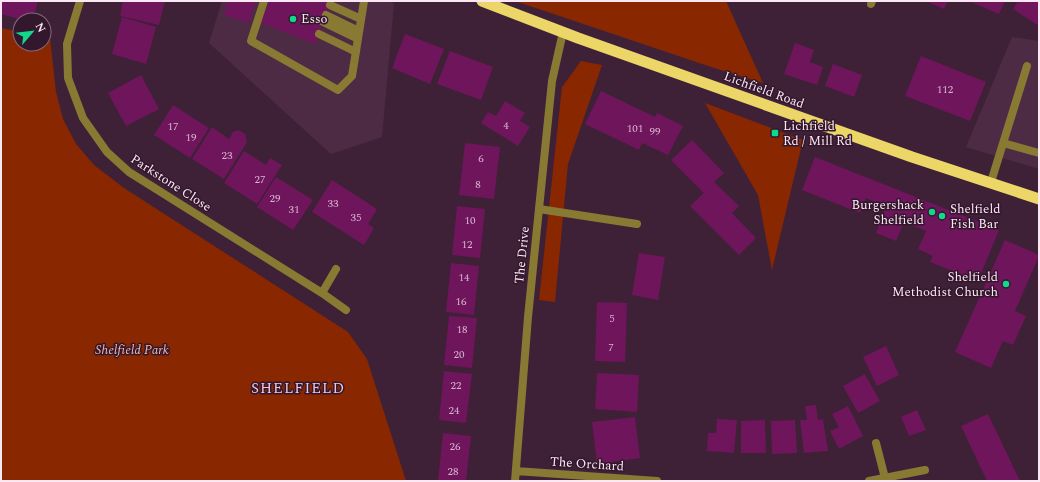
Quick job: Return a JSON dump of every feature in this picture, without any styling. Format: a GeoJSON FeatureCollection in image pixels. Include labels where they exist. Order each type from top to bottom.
{"type":"FeatureCollection","features":[{"type":"Feature","properties":{"kind":"highway","name":"Lichfield Road"},"geometry":{"type":"LineString","coordinates":[[482,1],[563,32],[912,158],[991,182],[1039,199]]}},
{"type":"Feature","properties":{"kind":"street","name":"Parkstone Close"},"geometry":{"type":"LineString","coordinates":[[80,1],[67,44],[68,78],[83,118],[108,152],[129,172],[322,293],[346,310]]}},
{"type":"Feature","properties":{"kind":"street"},"geometry":{"type":"LineString","coordinates":[[264,6],[251,41],[338,90],[352,76],[364,1]]}},
{"type":"Feature","properties":{"kind":"street"},"geometry":{"type":"LineString","coordinates":[[330,5],[361,20]]}},
{"type":"Feature","properties":{"kind":"street"},"geometry":{"type":"LineString","coordinates":[[325,19],[359,35]]}},
{"type":"Feature","properties":{"kind":"street","name":"The Drive"},"geometry":{"type":"LineString","coordinates":[[515,481],[528,317],[552,81],[563,32]]}},
{"type":"Feature","properties":{"kind":"street"},"geometry":{"type":"LineString","coordinates":[[319,34],[356,52]]}},
{"type":"Feature","properties":{"kind":"street"},"geometry":{"type":"LineString","coordinates":[[991,182],[1027,66]]}},
{"type":"Feature","properties":{"kind":"street"},"geometry":{"type":"LineString","coordinates":[[1003,143],[1039,153]]}},
{"type":"Feature","properties":{"kind":"street"},"geometry":{"type":"LineString","coordinates":[[539,209],[637,224]]}},
{"type":"Feature","properties":{"kind":"street"},"geometry":{"type":"LineString","coordinates":[[322,293],[336,269]]}},
{"type":"Feature","properties":{"kind":"street"},"geometry":{"type":"LineString","coordinates":[[876,443],[885,478]]}},
{"type":"Feature","properties":{"kind":"street"},"geometry":{"type":"LineString","coordinates":[[870,481],[925,470]]}},
{"type":"Feature","properties":{"kind":"street","name":"The Orchard"},"geometry":{"type":"LineString","coordinates":[[516,471],[657,481]]}},
{"type":"Feature","properties":{"kind":"shaded area"},"geometry":{"type":"Polygon","coordinates":[[[222,1],[387,1],[394,3],[382,137],[331,154],[209,43],[222,1]]]}},
{"type":"Feature","properties":{"kind":"shaded area"},"geometry":{"type":"Polygon","coordinates":[[[1012,37],[1039,41],[1039,169],[966,147],[1012,37]]]}},
{"type":"Feature","properties":{"kind":"green space"},"geometry":{"type":"Polygon","coordinates":[[[515,1],[726,1],[763,83],[708,66],[515,1]]]}},
{"type":"Feature","properties":{"kind":"green space","name":"Shelfield Park"},"geometry":{"type":"Polygon","coordinates":[[[1,28],[12,30],[12,52],[52,52],[56,92],[63,119],[76,144],[94,165],[124,188],[348,332],[367,359],[406,481],[1,481],[1,28]]]}},
{"type":"Feature","properties":{"kind":"green space"},"geometry":{"type":"Polygon","coordinates":[[[581,61],[602,65],[568,164],[555,302],[539,300],[562,87],[581,61]]]}},
{"type":"Feature","properties":{"kind":"green space"},"geometry":{"type":"Polygon","coordinates":[[[705,103],[803,140],[772,270],[758,195],[705,103]]]}},
{"type":"Feature","properties":{"kind":"building"},"geometry":{"type":"Polygon","coordinates":[[[1,1],[38,1],[35,12],[12,12],[12,17],[1,14],[1,1]]]}},
{"type":"Feature","properties":{"kind":"building"},"geometry":{"type":"Polygon","coordinates":[[[123,1],[165,1],[159,25],[120,16],[123,1]]]}},
{"type":"Feature","properties":{"kind":"building"},"geometry":{"type":"Polygon","coordinates":[[[228,1],[256,1],[249,23],[224,15],[228,1]]]}},
{"type":"Feature","properties":{"kind":"building","name":"Esso"},"geometry":{"type":"Polygon","coordinates":[[[269,1],[332,1],[315,44],[261,23],[269,1]]]}},
{"type":"Feature","properties":{"kind":"building"},"geometry":{"type":"Polygon","coordinates":[[[926,1],[948,1],[944,9],[926,1]]]}},
{"type":"Feature","properties":{"kind":"building"},"geometry":{"type":"Polygon","coordinates":[[[969,1],[1005,1],[999,14],[969,1]]]}},
{"type":"Feature","properties":{"kind":"building"},"geometry":{"type":"Polygon","coordinates":[[[1018,1],[1039,1],[1039,26],[1013,9],[1018,1]]]}},
{"type":"Feature","properties":{"kind":"building"},"geometry":{"type":"Polygon","coordinates":[[[122,17],[156,27],[146,64],[112,54],[122,17]]]}},
{"type":"Feature","properties":{"kind":"building"},"geometry":{"type":"Polygon","coordinates":[[[405,34],[444,49],[430,84],[392,68],[405,34]]]}},
{"type":"Feature","properties":{"kind":"building"},"geometry":{"type":"Polygon","coordinates":[[[795,43],[814,50],[810,62],[823,67],[817,85],[784,74],[795,43]]]}},
{"type":"Feature","properties":{"kind":"building"},"geometry":{"type":"Polygon","coordinates":[[[450,51],[493,67],[481,100],[437,84],[450,51]]]}},
{"type":"Feature","properties":{"kind":"building"},"geometry":{"type":"Polygon","coordinates":[[[921,56],[986,82],[970,121],[905,96],[921,56]]]}},
{"type":"Feature","properties":{"kind":"building"},"geometry":{"type":"Polygon","coordinates":[[[833,64],[862,75],[854,97],[825,86],[833,64]]]}},
{"type":"Feature","properties":{"kind":"building"},"geometry":{"type":"Polygon","coordinates":[[[141,75],[159,109],[126,126],[108,93],[141,75]]]}},
{"type":"Feature","properties":{"kind":"building"},"geometry":{"type":"Polygon","coordinates":[[[601,91],[655,117],[657,113],[683,126],[668,155],[642,143],[639,150],[585,124],[601,91]]]}},
{"type":"Feature","properties":{"kind":"building"},"geometry":{"type":"Polygon","coordinates":[[[505,101],[525,113],[520,121],[530,127],[518,146],[481,123],[488,112],[496,116],[505,101]]]}},
{"type":"Feature","properties":{"kind":"building"},"geometry":{"type":"Polygon","coordinates":[[[173,105],[209,128],[190,158],[154,135],[173,105]]]}},
{"type":"Feature","properties":{"kind":"building"},"geometry":{"type":"Polygon","coordinates":[[[212,127],[229,139],[233,132],[239,130],[245,134],[247,142],[224,179],[192,159],[212,127]]]}},
{"type":"Feature","properties":{"kind":"building"},"geometry":{"type":"Polygon","coordinates":[[[692,140],[724,173],[714,182],[739,206],[732,213],[756,238],[739,255],[690,206],[704,193],[671,160],[692,140]]]}},
{"type":"Feature","properties":{"kind":"building"},"geometry":{"type":"Polygon","coordinates":[[[465,143],[500,147],[494,199],[459,195],[465,143]]]}},
{"type":"Feature","properties":{"kind":"building"},"geometry":{"type":"Polygon","coordinates":[[[244,151],[266,165],[270,158],[282,165],[257,204],[224,183],[244,151]]]}},
{"type":"Feature","properties":{"kind":"building"},"geometry":{"type":"Polygon","coordinates":[[[815,157],[999,230],[978,281],[930,262],[933,256],[918,249],[926,231],[904,222],[896,241],[876,233],[886,207],[866,198],[860,213],[802,190],[815,157]]]}},
{"type":"Feature","properties":{"kind":"building"},"geometry":{"type":"Polygon","coordinates":[[[276,177],[313,200],[293,230],[257,207],[276,177]]]}},
{"type":"Feature","properties":{"kind":"building"},"geometry":{"type":"Polygon","coordinates":[[[332,180],[377,209],[368,224],[374,228],[364,245],[312,212],[332,180]]]}},
{"type":"Feature","properties":{"kind":"building"},"geometry":{"type":"Polygon","coordinates":[[[457,206],[485,209],[480,258],[452,255],[457,206]]]}},
{"type":"Feature","properties":{"kind":"building","name":"Shelfield Methodist Church"},"geometry":{"type":"Polygon","coordinates":[[[1005,240],[1039,256],[1015,311],[1026,316],[1013,345],[1003,341],[991,368],[955,352],[1005,240]]]}},
{"type":"Feature","properties":{"kind":"building"},"geometry":{"type":"Polygon","coordinates":[[[639,253],[665,257],[658,300],[632,295],[639,253]]]}},
{"type":"Feature","properties":{"kind":"building"},"geometry":{"type":"Polygon","coordinates":[[[451,263],[479,266],[474,315],[446,312],[451,263]]]}},
{"type":"Feature","properties":{"kind":"building"},"geometry":{"type":"Polygon","coordinates":[[[597,302],[627,303],[625,362],[595,361],[597,302]]]}},
{"type":"Feature","properties":{"kind":"building"},"geometry":{"type":"Polygon","coordinates":[[[449,316],[477,318],[472,368],[444,365],[449,316]]]}},
{"type":"Feature","properties":{"kind":"building"},"geometry":{"type":"Polygon","coordinates":[[[886,346],[899,375],[877,386],[863,357],[886,346]]]}},
{"type":"Feature","properties":{"kind":"building"},"geometry":{"type":"Polygon","coordinates":[[[444,371],[472,374],[466,423],[439,420],[444,371]]]}},
{"type":"Feature","properties":{"kind":"building"},"geometry":{"type":"Polygon","coordinates":[[[597,373],[639,375],[637,412],[595,409],[597,373]]]}},
{"type":"Feature","properties":{"kind":"building"},"geometry":{"type":"Polygon","coordinates":[[[865,374],[880,401],[858,413],[843,386],[865,374]]]}},
{"type":"Feature","properties":{"kind":"building"},"geometry":{"type":"Polygon","coordinates":[[[816,405],[818,420],[823,419],[828,451],[804,453],[800,420],[807,420],[805,406],[816,405]]]}},
{"type":"Feature","properties":{"kind":"building"},"geometry":{"type":"Polygon","coordinates":[[[848,406],[863,436],[839,449],[830,431],[839,427],[832,414],[848,406]]]}},
{"type":"Feature","properties":{"kind":"building"},"geometry":{"type":"Polygon","coordinates":[[[917,410],[926,430],[909,436],[901,417],[917,410]]]}},
{"type":"Feature","properties":{"kind":"building"},"geometry":{"type":"Polygon","coordinates":[[[988,414],[1020,481],[987,481],[961,426],[988,414]]]}},
{"type":"Feature","properties":{"kind":"building"},"geometry":{"type":"Polygon","coordinates":[[[635,417],[640,458],[597,464],[592,422],[635,417]]]}},
{"type":"Feature","properties":{"kind":"building"},"geometry":{"type":"Polygon","coordinates":[[[717,419],[737,420],[734,453],[707,451],[708,433],[716,433],[717,419]]]}},
{"type":"Feature","properties":{"kind":"building"},"geometry":{"type":"Polygon","coordinates":[[[765,420],[766,453],[741,453],[741,421],[765,420]]]}},
{"type":"Feature","properties":{"kind":"building"},"geometry":{"type":"Polygon","coordinates":[[[795,420],[797,453],[772,454],[771,421],[795,420]]]}},
{"type":"Feature","properties":{"kind":"building"},"geometry":{"type":"Polygon","coordinates":[[[443,433],[471,436],[466,481],[438,481],[443,433]]]}},
{"type":"Feature","properties":{"kind":"place","name":"Esso"},"geometry":{"type":"Point","coordinates":[293,19]}},
{"type":"Feature","properties":{"kind":"place","name":"Lichfield Rd / Mill Rd"},"geometry":{"type":"Point","coordinates":[775,133]}},
{"type":"Feature","properties":{"kind":"place","name":"Burgershack Shelfield"},"geometry":{"type":"Point","coordinates":[932,212]}},
{"type":"Feature","properties":{"kind":"place","name":"Shelfield Fish Bar"},"geometry":{"type":"Point","coordinates":[942,216]}},
{"type":"Feature","properties":{"kind":"place","name":"Shelfield Methodist Church"},"geometry":{"type":"Point","coordinates":[1006,284]}},
{"type":"Feature","properties":{"kind":"district","name":"SHELFIELD"},"geometry":{"type":"Point","coordinates":[298,388]}}]}
